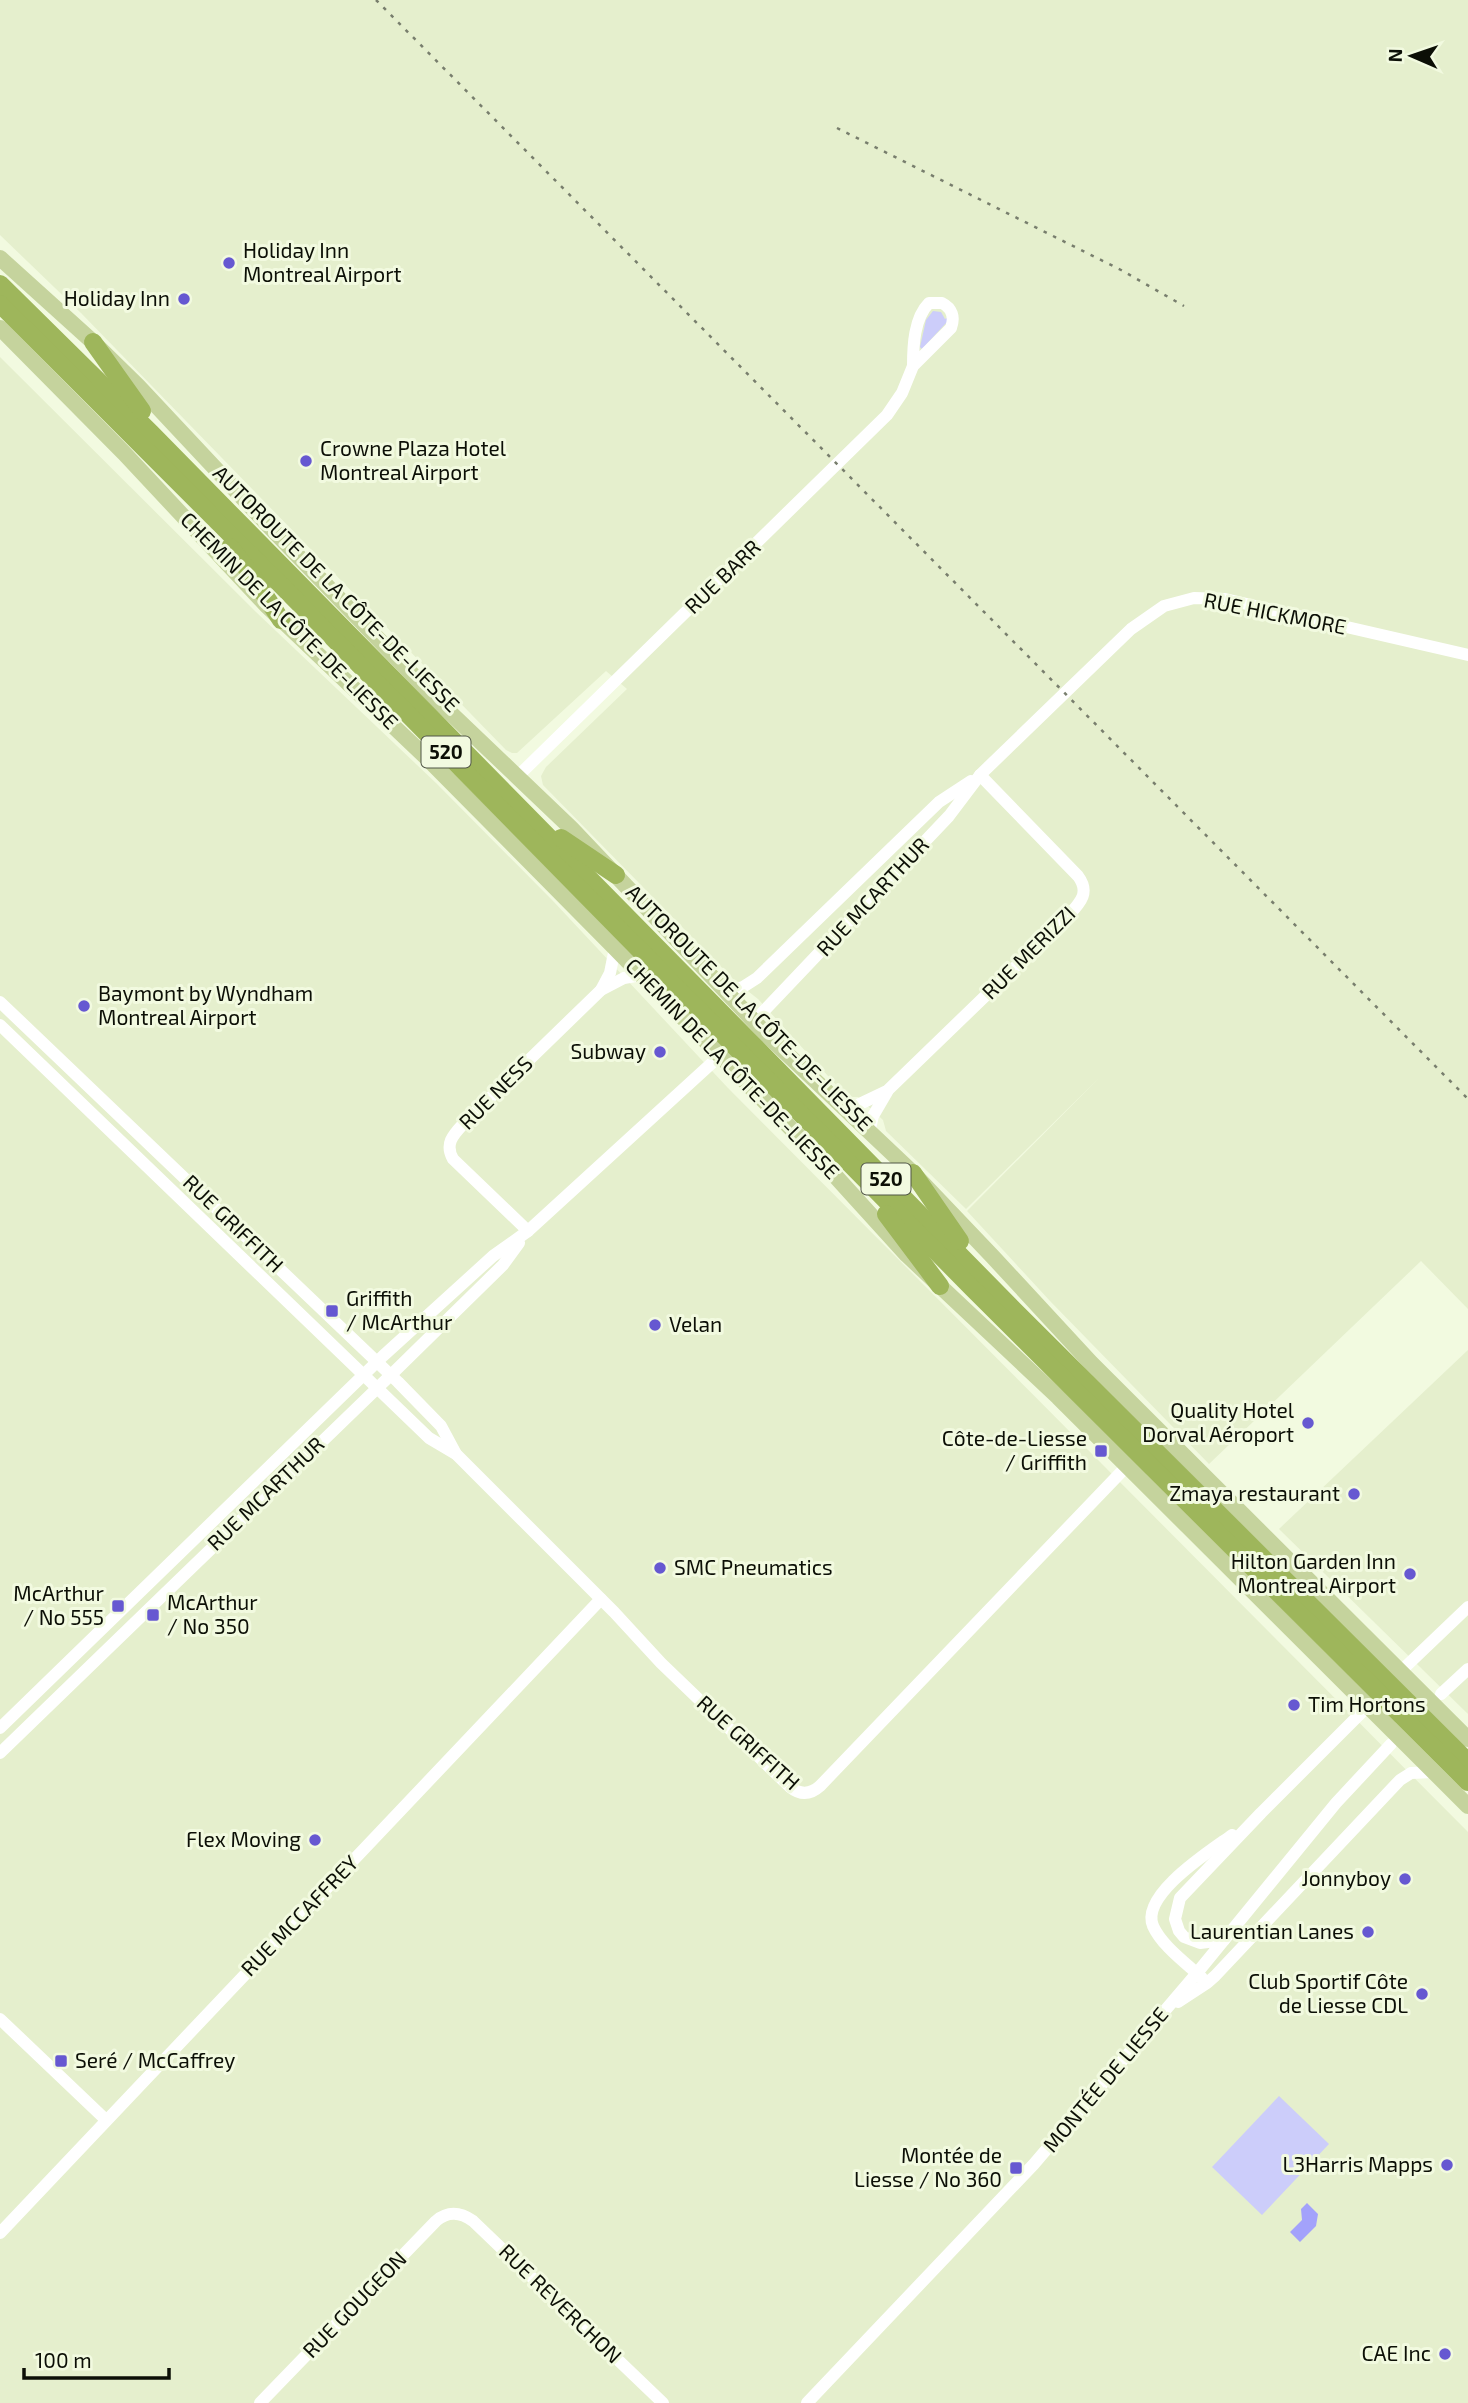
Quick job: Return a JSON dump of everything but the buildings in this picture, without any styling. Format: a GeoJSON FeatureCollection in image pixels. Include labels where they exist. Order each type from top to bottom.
{"type":"FeatureCollection","features":[{"type":"Feature","properties":{"kind":"highway","name":"AUTOROUTE DE LA CÔTE-DE-LIESSE"},"geometry":{"type":"LineString","coordinates":[[0,284],[528,816],[752,1054],[1014,1310],[1430,1735],[1468,1782]]}},
{"type":"Feature","properties":{"kind":"highway","name":"AUTOROUTE DE LA CÔTE-DE-LIESSE"},"geometry":{"type":"LineString","coordinates":[[0,304],[721,1022]]}},
{"type":"Feature","properties":{"kind":"highway"},"geometry":{"type":"LineString","coordinates":[[93,342],[123,387],[194,477]]}},
{"type":"Feature","properties":{"kind":"highway"},"geometry":{"type":"LineString","coordinates":[[175,478],[251,574],[281,620]]}},
{"type":"Feature","properties":{"kind":"highway"},"geometry":{"type":"LineString","coordinates":[[528,816],[616,875]]}},
{"type":"Feature","properties":{"kind":"highway","name":"AUTOROUTE DE LA CÔTE-DE-LIESSE"},"geometry":{"type":"LineString","coordinates":[[752,1054],[839,1153],[1398,1702]]}},
{"type":"Feature","properties":{"kind":"highway"},"geometry":{"type":"LineString","coordinates":[[839,1153],[940,1286]]}},
{"type":"Feature","properties":{"kind":"highway"},"geometry":{"type":"LineString","coordinates":[[913,1174],[944,1220],[1014,1310]]}},
{"type":"Feature","properties":{"kind":"highway","name":"AUTOROUTE DE LA CÔTE-DE-LIESSE"},"geometry":{"type":"LineString","coordinates":[[1430,1735],[1468,1762]]}},
{"type":"Feature","properties":{"kind":"main road","name":"CHEMIN DE LA CÔTE-DE-LIESSE"},"geometry":{"type":"LineString","coordinates":[[0,258],[93,342],[166,415],[423,686],[616,875],[726,993],[721,1022]]}},
{"type":"Feature","properties":{"kind":"main road","name":"CHEMIN DE LA CÔTE-DE-LIESSE"},"geometry":{"type":"LineString","coordinates":[[0,328],[124,453],[216,554],[281,620],[424,755],[641,975],[721,1022],[752,1054],[810,1147],[889,1237],[1030,1370],[1368,1706],[1398,1702]]}},
{"type":"Feature","properties":{"kind":"main road","name":"CHEMIN DE LA CÔTE-DE-LIESSE"},"geometry":{"type":"LineString","coordinates":[[752,1054],[845,1111],[913,1174],[1091,1363],[1401,1671],[1398,1702],[1430,1735],[1433,1772],[1468,1806]]}},
{"type":"Feature","properties":{"kind":"main road","name":"CHEMIN DE LA CÔTE-DE-LIESSE"},"geometry":{"type":"LineString","coordinates":[[1430,1735],[1468,1738]]}},
{"type":"Feature","properties":{"kind":"street","name":"RUE BARR"},"geometry":{"type":"LineString","coordinates":[[517,777],[881,422],[897,401],[914,366],[951,328],[952,312],[942,303],[929,303],[922,310],[913,348],[914,366]]}},
{"type":"Feature","properties":{"kind":"street","name":"RUE HICKMORE"},"geometry":{"type":"LineString","coordinates":[[980,775],[1141,620],[1164,606],[1185,599],[1225,599],[1468,655]]}},
{"type":"Feature","properties":{"kind":"street"},"geometry":{"type":"LineString","coordinates":[[726,993],[743,988],[757,978],[939,802],[980,775]]}},
{"type":"Feature","properties":{"kind":"street","name":"RUE MCARTHUR"},"geometry":{"type":"LineString","coordinates":[[761,1014],[949,816],[980,775]]}},
{"type":"Feature","properties":{"kind":"street","name":"RUE MERIZZI"},"geometry":{"type":"LineString","coordinates":[[869,1133],[873,1116],[887,1091],[1069,915],[1084,894],[1084,885],[1078,876],[980,775]]}},
{"type":"Feature","properties":{"kind":"street","name":"RUE NESS"},"geometry":{"type":"LineString","coordinates":[[601,990],[610,973],[615,948]]}},
{"type":"Feature","properties":{"kind":"street","name":"RUE NESS"},"geometry":{"type":"LineString","coordinates":[[527,1231],[453,1159],[448,1150],[449,1141],[465,1122],[601,990],[624,978],[641,975]]}},
{"type":"Feature","properties":{"kind":"street","name":"RUE GRIFFITH"},"geometry":{"type":"LineString","coordinates":[[0,1002],[377,1362],[441,1426],[456,1454]]}},
{"type":"Feature","properties":{"kind":"street","name":"RUE GRIFFITH"},"geometry":{"type":"LineString","coordinates":[[0,1025],[429,1438],[456,1454],[661,1663],[799,1793],[809,1793],[820,1786],[1127,1466]]}},
{"type":"Feature","properties":{"kind":"street"},"geometry":{"type":"LineString","coordinates":[[14,1038],[26,1026]]}},
{"type":"Feature","properties":{"kind":"street","name":"RUE MCARTHUR"},"geometry":{"type":"LineString","coordinates":[[0,1728],[377,1362],[494,1256],[527,1231],[713,1062]]}},
{"type":"Feature","properties":{"kind":"street","name":"RUE MERIZZI"},"geometry":{"type":"LineString","coordinates":[[845,1111],[887,1091]]}},
{"type":"Feature","properties":{"kind":"street","name":"RUE MCARTHUR"},"geometry":{"type":"LineString","coordinates":[[0,1753],[503,1265],[527,1231]]}},
{"type":"Feature","properties":{"kind":"street","name":"RUE MCCAFFREY"},"geometry":{"type":"LineString","coordinates":[[0,2233],[601,1599]]}},
{"type":"Feature","properties":{"kind":"street"},"geometry":{"type":"LineString","coordinates":[[1401,1671],[1468,1607]]}},
{"type":"Feature","properties":{"kind":"street"},"geometry":{"type":"LineString","coordinates":[[1441,1694],[1468,1669]]}},
{"type":"Feature","properties":{"kind":"street"},"geometry":{"type":"LineString","coordinates":[[1224,1940],[1187,1940],[1177,1927],[1175,1909],[1188,1888],[1368,1706]]}},
{"type":"Feature","properties":{"kind":"street","name":"MONTÉE DE LIESSE"},"geometry":{"type":"LineString","coordinates":[[807,2403],[1034,2164],[1197,1973],[1325,1815],[1391,1744]]}},
{"type":"Feature","properties":{"kind":"street"},"geometry":{"type":"LineString","coordinates":[[1166,2009],[1207,1983],[1399,1780],[1411,1773],[1433,1772]]}},
{"type":"Feature","properties":{"kind":"street"},"geometry":{"type":"LineString","coordinates":[[1207,1983],[1156,1931],[1151,1920],[1153,1905],[1160,1894],[1193,1864],[1261,1814]]}},
{"type":"Feature","properties":{"kind":"street"},"geometry":{"type":"LineString","coordinates":[[0,2019],[106,2120]]}},
{"type":"Feature","properties":{"kind":"street","name":"RUE GOUGEON"},"geometry":{"type":"LineString","coordinates":[[260,2403],[436,2221],[453,2213]]}},
{"type":"Feature","properties":{"kind":"street","name":"RUE REVERCHON"},"geometry":{"type":"LineString","coordinates":[[453,2213],[473,2221],[663,2403]]}},
{"type":"Feature","properties":{"kind":"shaded area"},"geometry":{"type":"Polygon","coordinates":[[[0,0],[1468,0],[1468,1309],[1421,1261],[1209,1464],[1050,1301],[967,1211],[1099,1078],[966,1209],[886,1131],[883,1120],[858,1097],[852,1097],[838,1087],[758,999],[735,981],[543,785],[541,776],[546,767],[627,689],[606,671],[517,753],[506,750],[81,313],[0,235],[0,0]]]}},
{"type":"Feature","properties":{"kind":"shaded area"},"geometry":{"type":"Polygon","coordinates":[[[933,311],[941,312],[947,322],[922,349],[920,347],[926,320],[933,311]]]}},
{"type":"Feature","properties":{"kind":"shaded area"},"geometry":{"type":"Polygon","coordinates":[[[0,357],[256,612],[436,783],[554,902],[728,1088],[1468,1832],[1468,2403],[0,2403],[0,357]]]}},
{"type":"Feature","properties":{"kind":"shaded area"},"geometry":{"type":"Polygon","coordinates":[[[1468,1350],[1468,1714],[1279,1529],[1468,1350]]]}},
{"type":"Feature","properties":{"kind":"shaded area"},"geometry":{"type":"Polygon","coordinates":[[[1279,2096],[1329,2144],[1262,2215],[1212,2167],[1279,2096]]]}},
{"type":"Feature","properties":{"kind":"shaded area"},"geometry":{"type":"Polygon","coordinates":[[[1307,2203],[1318,2214],[1316,2226],[1300,2242],[1290,2232],[1302,2220],[1301,2209],[1307,2203]]]}},
{"type":"Feature","properties":{"kind":"railway"},"geometry":{"type":"LineString","coordinates":[[376,0],[1468,1099]]}},
{"type":"Feature","properties":{"kind":"railway"},"geometry":{"type":"LineString","coordinates":[[837,128],[1121,270],[1184,306]]}},
{"type":"Feature","properties":{"kind":"place","name":"Holiday Inn Montreal Airport"},"geometry":{"type":"Point","coordinates":[229,263]}},
{"type":"Feature","properties":{"kind":"place","name":"Holiday Inn"},"geometry":{"type":"Point","coordinates":[184,299]}},
{"type":"Feature","properties":{"kind":"place","name":"Crowne Plaza Hotel Montreal Airport"},"geometry":{"type":"Point","coordinates":[306,461]}},
{"type":"Feature","properties":{"kind":"place","name":"Baymont by Wyndham Montreal Airport"},"geometry":{"type":"Point","coordinates":[84,1006]}},
{"type":"Feature","properties":{"kind":"place","name":"Subway"},"geometry":{"type":"Point","coordinates":[660,1052]}},
{"type":"Feature","properties":{"kind":"place","name":"Griffith / McArthur"},"geometry":{"type":"Point","coordinates":[332,1311]}},
{"type":"Feature","properties":{"kind":"place","name":"Velan"},"geometry":{"type":"Point","coordinates":[655,1325]}},
{"type":"Feature","properties":{"kind":"place","name":"Quality Hotel Dorval Aéroport"},"geometry":{"type":"Point","coordinates":[1308,1423]}},
{"type":"Feature","properties":{"kind":"place","name":"Côte-de-Liesse / Griffith"},"geometry":{"type":"Point","coordinates":[1101,1451]}},
{"type":"Feature","properties":{"kind":"place","name":"Zmaya restaurant"},"geometry":{"type":"Point","coordinates":[1354,1494]}},
{"type":"Feature","properties":{"kind":"place","name":"SMC Pneumatics"},"geometry":{"type":"Point","coordinates":[660,1568]}},
{"type":"Feature","properties":{"kind":"place","name":"Hilton Garden Inn Montreal Airport"},"geometry":{"type":"Point","coordinates":[1410,1574]}},
{"type":"Feature","properties":{"kind":"place","name":"McArthur / No 555"},"geometry":{"type":"Point","coordinates":[118,1606]}},
{"type":"Feature","properties":{"kind":"place","name":"McArthur / No 350"},"geometry":{"type":"Point","coordinates":[153,1615]}},
{"type":"Feature","properties":{"kind":"place","name":"Tim Hortons"},"geometry":{"type":"Point","coordinates":[1294,1705]}},
{"type":"Feature","properties":{"kind":"place","name":"Flex Moving"},"geometry":{"type":"Point","coordinates":[315,1840]}},
{"type":"Feature","properties":{"kind":"place","name":"Jonnyboy"},"geometry":{"type":"Point","coordinates":[1405,1879]}},
{"type":"Feature","properties":{"kind":"place","name":"Laurentian Lanes"},"geometry":{"type":"Point","coordinates":[1368,1932]}},
{"type":"Feature","properties":{"kind":"place","name":"Club Sportif Côte de Liesse CDL"},"geometry":{"type":"Point","coordinates":[1422,1994]}},
{"type":"Feature","properties":{"kind":"place","name":"Seré / McCaffrey"},"geometry":{"type":"Point","coordinates":[61,2061]}},
{"type":"Feature","properties":{"kind":"place","name":"L3Harris Mapps"},"geometry":{"type":"Point","coordinates":[1447,2165]}},
{"type":"Feature","properties":{"kind":"place","name":"Montée de Liesse / No 360"},"geometry":{"type":"Point","coordinates":[1016,2168]}},
{"type":"Feature","properties":{"kind":"place","name":"CAE Inc"},"geometry":{"type":"Point","coordinates":[1445,2354]}}]}
